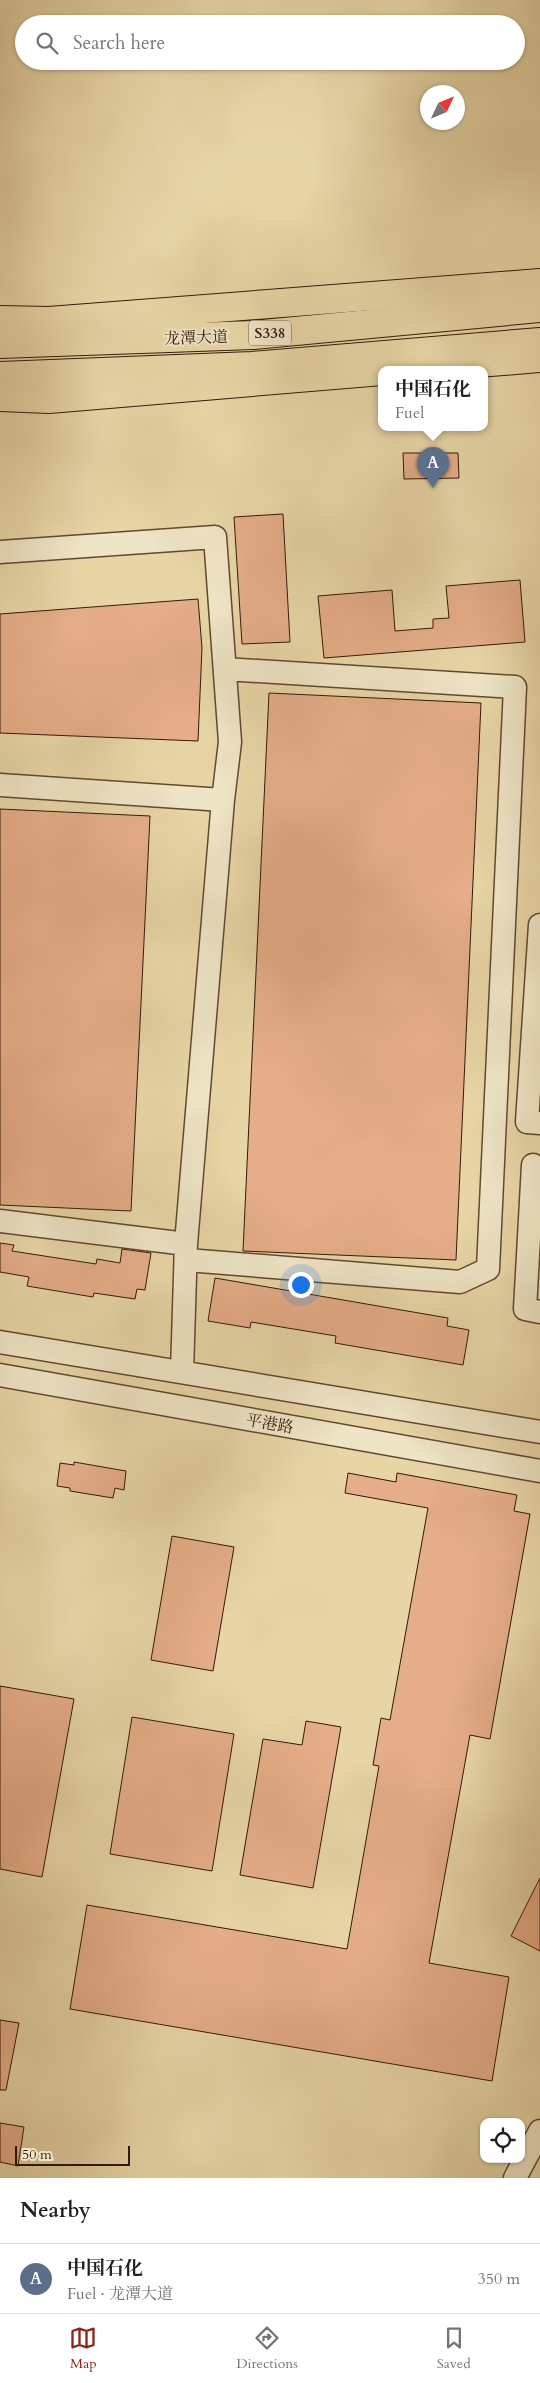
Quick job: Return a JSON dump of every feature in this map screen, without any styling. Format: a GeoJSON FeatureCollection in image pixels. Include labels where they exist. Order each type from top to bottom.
{"type":"FeatureCollection","features":[{"type":"Feature","properties":{"kind":"main road"},"geometry":{"type":"LineString","coordinates":[[0,320],[49,321],[540,283]]}},
{"type":"Feature","properties":{"kind":"main road","name":"龙潭大道"},"geometry":{"type":"LineString","coordinates":[[0,344],[253,335],[540,308]]}},
{"type":"Feature","properties":{"kind":"main road","name":"龙潭大道"},"geometry":{"type":"LineString","coordinates":[[0,376],[252,366],[540,342]]}},
{"type":"Feature","properties":{"kind":"main road"},"geometry":{"type":"LineString","coordinates":[[441,366],[540,358]]}},
{"type":"Feature","properties":{"kind":"main road"},"geometry":{"type":"LineString","coordinates":[[0,397],[48,399],[378,371]]}},
{"type":"Feature","properties":{"kind":"street"},"geometry":{"type":"LineString","coordinates":[[0,552],[215,537],[230,742],[223,800],[186,1252],[182,1372]]}},
{"type":"Feature","properties":{"kind":"street"},"geometry":{"type":"LineString","coordinates":[[0,1221],[186,1252],[460,1282],[488,1269],[514,687],[225,669]]}},
{"type":"Feature","properties":{"kind":"street"},"geometry":{"type":"LineString","coordinates":[[0,785],[223,800]]}},
{"type":"Feature","properties":{"kind":"street"},"geometry":{"type":"LineString","coordinates":[[540,925],[527,1122],[540,1123]]}},
{"type":"Feature","properties":{"kind":"street"},"geometry":{"type":"LineString","coordinates":[[533,1165],[525,1309],[540,1312]]}},
{"type":"Feature","properties":{"kind":"street"},"geometry":{"type":"LineString","coordinates":[[0,1342],[540,1432]]}},
{"type":"Feature","properties":{"kind":"street","name":"平港路"},"geometry":{"type":"LineString","coordinates":[[0,1375],[540,1471]]}},
{"type":"Feature","properties":{"kind":"street"},"geometry":{"type":"LineString","coordinates":[[515,2178],[540,2131]]}},
{"type":"Feature","properties":{"kind":"building"},"geometry":{"type":"Polygon","coordinates":[[[403,453],[458,453],[459,478],[404,479],[403,453]]]}},
{"type":"Feature","properties":{"kind":"building"},"geometry":{"type":"Polygon","coordinates":[[[283,514],[290,642],[242,644],[234,517],[283,514]]]}},
{"type":"Feature","properties":{"kind":"building"},"geometry":{"type":"Polygon","coordinates":[[[520,580],[525,642],[324,658],[318,596],[392,590],[395,631],[433,628],[433,619],[449,618],[446,586],[520,580]]]}},
{"type":"Feature","properties":{"kind":"building"},"geometry":{"type":"Polygon","coordinates":[[[198,599],[202,648],[198,741],[0,733],[0,614],[198,599]]]}},
{"type":"Feature","properties":{"kind":"building"},"geometry":{"type":"Polygon","coordinates":[[[269,693],[481,703],[456,1260],[243,1251],[269,693]]]}},
{"type":"Feature","properties":{"kind":"building"},"geometry":{"type":"Polygon","coordinates":[[[0,809],[150,816],[131,1211],[0,1205],[0,809]]]}},
{"type":"Feature","properties":{"kind":"building"},"geometry":{"type":"Polygon","coordinates":[[[0,1243],[14,1245],[12,1251],[96,1264],[97,1259],[120,1263],[122,1249],[151,1253],[145,1290],[137,1289],[135,1299],[94,1293],[93,1297],[27,1286],[29,1277],[0,1272],[0,1243]]]}},
{"type":"Feature","properties":{"kind":"building"},"geometry":{"type":"Polygon","coordinates":[[[215,1278],[448,1318],[447,1326],[469,1330],[463,1365],[335,1343],[336,1336],[251,1322],[250,1328],[208,1321],[215,1278]]]}},
{"type":"Feature","properties":{"kind":"building"},"geometry":{"type":"Polygon","coordinates":[[[74,1462],[126,1471],[124,1490],[115,1488],[113,1498],[70,1491],[70,1488],[57,1486],[60,1463],[74,1465],[74,1462]]]}},
{"type":"Feature","properties":{"kind":"building"},"geometry":{"type":"Polygon","coordinates":[[[348,1473],[396,1482],[397,1473],[517,1495],[514,1511],[530,1514],[490,1739],[470,1735],[429,1963],[509,1977],[492,2081],[70,2009],[87,1905],[347,1949],[379,1766],[373,1765],[381,1718],[390,1720],[428,1508],[345,1493],[348,1473]]]}},
{"type":"Feature","properties":{"kind":"building"},"geometry":{"type":"Polygon","coordinates":[[[172,1536],[234,1547],[213,1671],[151,1660],[172,1536]]]}},
{"type":"Feature","properties":{"kind":"building"},"geometry":{"type":"Polygon","coordinates":[[[0,1686],[74,1699],[42,1877],[0,1869],[0,1686]]]}},
{"type":"Feature","properties":{"kind":"building"},"geometry":{"type":"Polygon","coordinates":[[[132,1717],[234,1734],[212,1871],[110,1854],[132,1717]]]}},
{"type":"Feature","properties":{"kind":"building"},"geometry":{"type":"Polygon","coordinates":[[[306,1721],[341,1727],[313,1888],[240,1875],[263,1739],[302,1745],[306,1721]]]}},
{"type":"Feature","properties":{"kind":"building"},"geometry":{"type":"Polygon","coordinates":[[[540,1878],[540,1951],[511,1936],[540,1878]]]}},
{"type":"Feature","properties":{"kind":"building"},"geometry":{"type":"Polygon","coordinates":[[[0,2020],[19,2023],[6,2090],[0,2090],[0,2020]]]}},
{"type":"Feature","properties":{"kind":"building"},"geometry":{"type":"Polygon","coordinates":[[[0,2123],[24,2127],[18,2166],[0,2162],[0,2123]]]}},
{"type":"Feature","properties":{"kind":"place","name":"中国石化"},"geometry":{"type":"Point","coordinates":[433,488]}}]}
